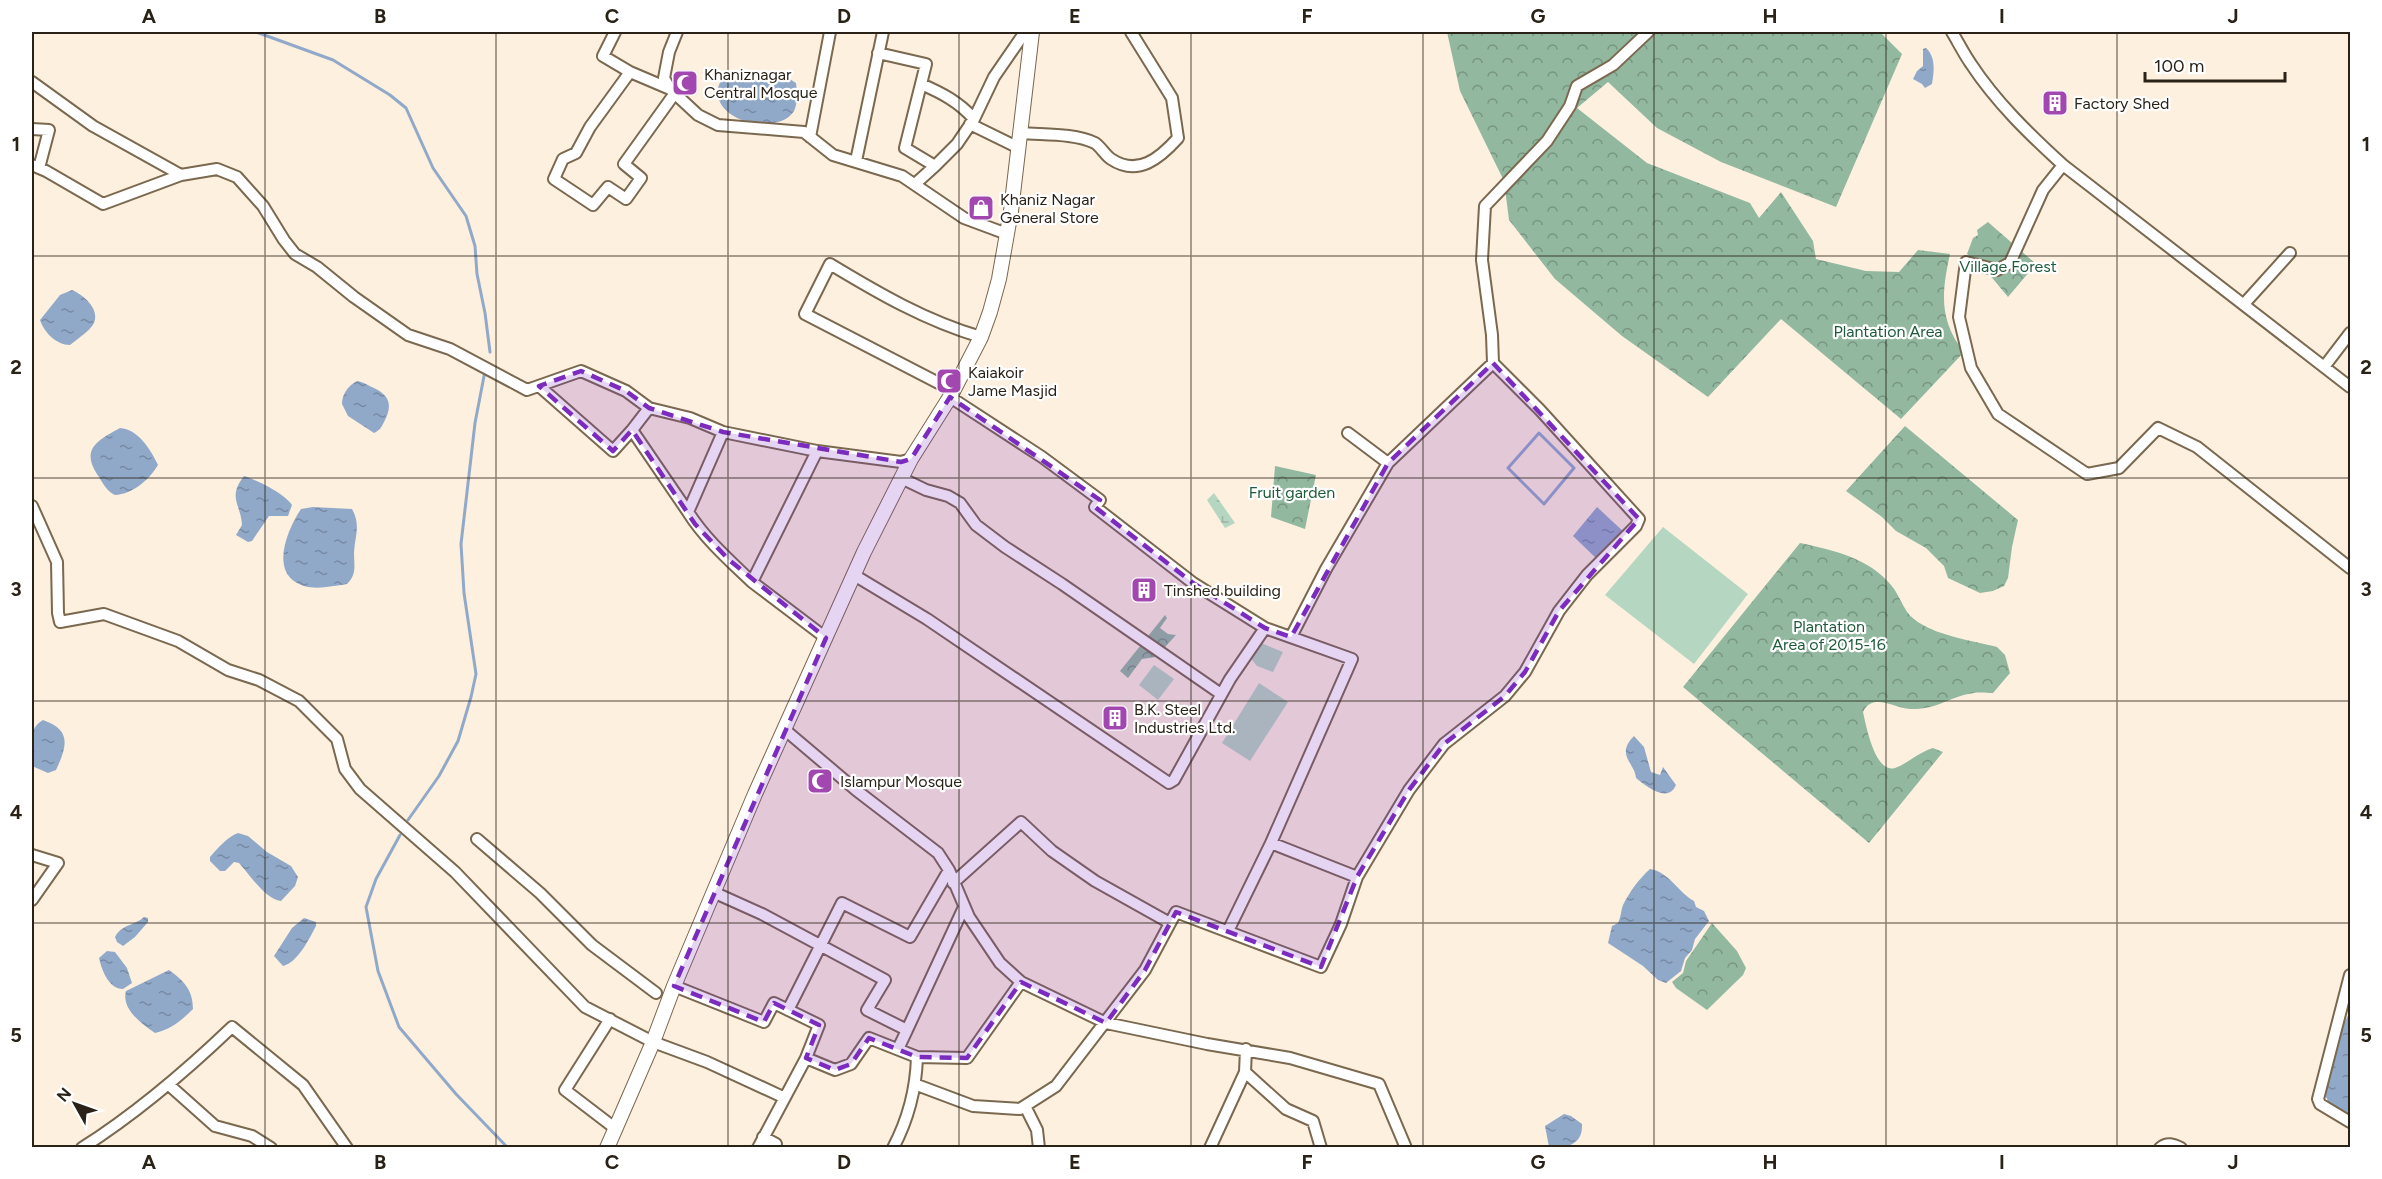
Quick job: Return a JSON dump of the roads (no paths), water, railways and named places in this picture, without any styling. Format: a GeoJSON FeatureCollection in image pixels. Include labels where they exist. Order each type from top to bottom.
{"type":"FeatureCollection","features":[{"type":"Feature","properties":{"kind":"street"},"geometry":{"type":"LineString","coordinates":[[615,32],[603,56],[630,72],[672,91]]}},
{"type":"Feature","properties":{"kind":"street"},"geometry":{"type":"LineString","coordinates":[[677,32],[669,52],[664,78],[672,91],[698,115],[718,125],[804,132],[833,155],[885,169],[915,184],[964,218],[1007,234]]}},
{"type":"Feature","properties":{"kind":"street"},"geometry":{"type":"LineString","coordinates":[[810,137],[830,32]]}},
{"type":"Feature","properties":{"kind":"street"},"geometry":{"type":"LineString","coordinates":[[856,161],[883,32]]}},
{"type":"Feature","properties":{"kind":"street"},"geometry":{"type":"LineString","coordinates":[[915,184],[957,144],[972,122],[994,77],[1025,32]]}},
{"type":"Feature","properties":{"kind":"street"},"geometry":{"type":"LineString","coordinates":[[608,1148],[713,892],[854,575],[911,459],[952,394],[981,336],[999,279],[1007,234],[1022,133],[1032,32]]}},
{"type":"Feature","properties":{"kind":"street"},"geometry":{"type":"LineString","coordinates":[[1022,133],[1078,138],[1096,144],[1109,157],[1122,165],[1142,166],[1161,157],[1178,138],[1172,98],[1131,32]]}},
{"type":"Feature","properties":{"kind":"street"},"geometry":{"type":"LineString","coordinates":[[917,1085],[973,1106],[1020,1109],[1056,1086],[1144,970],[1176,912],[1322,967],[1341,924],[1357,877],[1409,790],[1444,744],[1505,696],[1525,672],[1559,611],[1587,575],[1636,526],[1639,519],[1540,410],[1493,363],[1492,335],[1482,260],[1485,206],[1547,141],[1570,106],[1577,86],[1613,65],[1648,32]]}},
{"type":"Feature","properties":{"kind":"street"},"geometry":{"type":"LineString","coordinates":[[1952,32],[1970,63],[1990,89],[2032,137],[2063,165],[2350,387]]}},
{"type":"Feature","properties":{"kind":"street"},"geometry":{"type":"LineString","coordinates":[[878,53],[926,64],[905,148],[934,166]]}},
{"type":"Feature","properties":{"kind":"street"},"geometry":{"type":"LineString","coordinates":[[630,72],[590,127],[576,153],[563,159],[554,179],[593,205],[608,187],[626,199],[641,178],[624,164],[672,91]]}},
{"type":"Feature","properties":{"kind":"street"},"geometry":{"type":"LineString","coordinates":[[32,82],[93,126],[182,175]]}},
{"type":"Feature","properties":{"kind":"street"},"geometry":{"type":"LineString","coordinates":[[921,84],[945,94],[962,106],[972,122],[1019,148]]}},
{"type":"Feature","properties":{"kind":"street"},"geometry":{"type":"LineString","coordinates":[[962,106],[986,95]]}},
{"type":"Feature","properties":{"kind":"street"},"geometry":{"type":"LineString","coordinates":[[32,129],[49,129],[35,166],[103,204],[182,175],[217,169],[237,177],[263,206],[295,254],[317,267],[354,297],[408,335],[450,349],[527,390],[581,370],[626,391],[649,408],[690,418],[723,432],[817,451],[901,462],[911,459]]}},
{"type":"Feature","properties":{"kind":"street"},"geometry":{"type":"LineString","coordinates":[[2063,165],[2043,190],[2010,263],[1997,270],[1966,262],[1959,317],[1971,368],[1998,414],[2087,474],[2119,468],[2158,428],[2197,447],[2350,568]]}},
{"type":"Feature","properties":{"kind":"street"},"geometry":{"type":"LineString","coordinates":[[2244,304],[2290,253]]}},
{"type":"Feature","properties":{"kind":"street"},"geometry":{"type":"LineString","coordinates":[[981,336],[956,330],[918,314],[884,297],[830,264],[805,314],[952,394],[1100,500],[1095,507],[1193,583],[1265,628],[1352,658],[1271,843],[1228,931]]}},
{"type":"Feature","properties":{"kind":"street"},"geometry":{"type":"LineString","coordinates":[[2324,367],[2350,333]]}},
{"type":"Feature","properties":{"kind":"street"},"geometry":{"type":"LineString","coordinates":[[1291,637],[1326,569],[1388,463],[1493,363]]}},
{"type":"Feature","properties":{"kind":"street"},"geometry":{"type":"LineString","coordinates":[[539,386],[613,451],[649,408]]}},
{"type":"Feature","properties":{"kind":"street"},"geometry":{"type":"LineString","coordinates":[[632,430],[709,539],[752,582],[826,638]]}},
{"type":"Feature","properties":{"kind":"street"},"geometry":{"type":"LineString","coordinates":[[688,512],[723,432]]}},
{"type":"Feature","properties":{"kind":"street"},"geometry":{"type":"LineString","coordinates":[[1348,433],[1388,463]]}},
{"type":"Feature","properties":{"kind":"street"},"geometry":{"type":"LineString","coordinates":[[752,582],[817,451]]}},
{"type":"Feature","properties":{"kind":"street"},"geometry":{"type":"LineString","coordinates":[[901,478],[960,503],[976,525],[1005,547],[1221,694]]}},
{"type":"Feature","properties":{"kind":"street"},"geometry":{"type":"LineString","coordinates":[[32,506],[57,562],[60,622],[104,614],[178,641],[228,670],[258,680],[299,700],[337,739],[345,770],[360,789],[455,872],[585,1007],[653,1042],[707,1062],[783,1096]]}},
{"type":"Feature","properties":{"kind":"street"},"geometry":{"type":"LineString","coordinates":[[854,575],[927,619],[1169,783],[1174,780],[1221,694],[1265,628]]}},
{"type":"Feature","properties":{"kind":"street"},"geometry":{"type":"LineString","coordinates":[[784,729],[856,790],[938,854],[949,870],[964,907],[1000,963],[1021,982],[1106,1023],[1290,1058],[1379,1084],[1406,1148]]}},
{"type":"Feature","properties":{"kind":"street"},"geometry":{"type":"LineString","coordinates":[[953,883],[1021,822],[1052,851],[1095,881],[1170,923]]}},
{"type":"Feature","properties":{"kind":"street"},"geometry":{"type":"LineString","coordinates":[[477,839],[540,893],[592,945],[656,993]]}},
{"type":"Feature","properties":{"kind":"street"},"geometry":{"type":"LineString","coordinates":[[1271,843],[1357,877]]}},
{"type":"Feature","properties":{"kind":"street"},"geometry":{"type":"LineString","coordinates":[[32,855],[58,863],[32,900]]}},
{"type":"Feature","properties":{"kind":"street"},"geometry":{"type":"LineString","coordinates":[[788,1010],[842,903],[910,937],[949,870]]}},
{"type":"Feature","properties":{"kind":"street"},"geometry":{"type":"LineString","coordinates":[[713,892],[821,945],[885,980],[867,1010],[908,1030]]}},
{"type":"Feature","properties":{"kind":"street"},"geometry":{"type":"LineString","coordinates":[[898,1049],[964,907]]}},
{"type":"Feature","properties":{"kind":"street"},"geometry":{"type":"LineString","coordinates":[[2350,975],[2318,1100],[2320,1104],[2350,1122]]}},
{"type":"Feature","properties":{"kind":"street"},"geometry":{"type":"LineString","coordinates":[[806,1058],[835,1071],[851,1064],[869,1038],[917,1057],[967,1058],[1021,982]]}},
{"type":"Feature","properties":{"kind":"street"},"geometry":{"type":"LineString","coordinates":[[674,986],[764,1022],[774,1004],[819,1025],[806,1058],[783,1096],[758,1148]]}},
{"type":"Feature","properties":{"kind":"street"},"geometry":{"type":"LineString","coordinates":[[610,1019],[565,1090],[616,1129]]}},
{"type":"Feature","properties":{"kind":"street"},"geometry":{"type":"LineString","coordinates":[[82,1148],[115,1127],[169,1084],[232,1027],[303,1084],[347,1148]]}},
{"type":"Feature","properties":{"kind":"street"},"geometry":{"type":"LineString","coordinates":[[1210,1148],[1245,1072],[1246,1049]]}},
{"type":"Feature","properties":{"kind":"street"},"geometry":{"type":"LineString","coordinates":[[893,1148],[903,1130],[917,1085],[917,1057]]}},
{"type":"Feature","properties":{"kind":"street"},"geometry":{"type":"LineString","coordinates":[[1245,1072],[1286,1109],[1313,1121],[1321,1148]]}},
{"type":"Feature","properties":{"kind":"street"},"geometry":{"type":"LineString","coordinates":[[169,1084],[215,1126],[252,1136],[271,1148]]}},
{"type":"Feature","properties":{"kind":"street"},"geometry":{"type":"LineString","coordinates":[[1025,1106],[1037,1130],[1039,1148]]}},
{"type":"Feature","properties":{"kind":"street"},"geometry":{"type":"LineString","coordinates":[[763,1137],[776,1144],[774,1148]]}},
{"type":"Feature","properties":{"kind":"street"},"geometry":{"type":"LineString","coordinates":[[2160,1148],[2165,1144],[2173,1144],[2181,1148]]}},
{"type":"Feature","properties":{"kind":"water"},"geometry":{"type":"Polygon","coordinates":[[[1926,48],[1933,60],[1934,69],[1932,84],[1925,88],[1913,79],[1923,66],[1923,49],[1926,48]]]}},
{"type":"Feature","properties":{"kind":"water"},"geometry":{"type":"Polygon","coordinates":[[[770,72],[785,76],[796,83],[795,108],[787,118],[776,123],[750,122],[737,118],[720,102],[718,90],[720,84],[729,76],[770,72]]]}},
{"type":"Feature","properties":{"kind":"water"},"geometry":{"type":"Polygon","coordinates":[[[72,290],[93,307],[95,317],[90,329],[70,345],[60,343],[51,337],[40,320],[60,295],[72,290]]]}},
{"type":"Feature","properties":{"kind":"water"},"geometry":{"type":"Polygon","coordinates":[[[357,381],[381,392],[389,403],[384,422],[374,433],[348,416],[342,404],[346,391],[357,381]]]}},
{"type":"Feature","properties":{"kind":"water"},"geometry":{"type":"Polygon","coordinates":[[[120,428],[127,429],[138,436],[148,447],[158,465],[140,485],[128,492],[115,495],[106,488],[93,468],[91,453],[98,442],[120,428]]]}},
{"type":"Feature","properties":{"kind":"water"},"geometry":{"type":"Polygon","coordinates":[[[244,476],[277,492],[292,505],[288,516],[269,516],[252,541],[248,542],[236,535],[242,525],[236,501],[236,490],[244,476]]]}},
{"type":"Feature","properties":{"kind":"water"},"geometry":{"type":"Polygon","coordinates":[[[313,507],[352,509],[355,515],[357,525],[354,570],[347,584],[314,588],[293,580],[286,572],[284,551],[290,528],[301,509],[313,507]]]}},
{"type":"Feature","properties":{"kind":"water"},"geometry":{"type":"Polygon","coordinates":[[[1597,507],[1626,534],[1599,561],[1573,536],[1597,507]]]}},
{"type":"Feature","properties":{"kind":"water"},"geometry":{"type":"Polygon","coordinates":[[[43,720],[59,729],[64,740],[63,753],[56,770],[48,773],[32,766],[32,734],[34,728],[43,720]]]}},
{"type":"Feature","properties":{"kind":"water"},"geometry":{"type":"Polygon","coordinates":[[[1634,736],[1644,747],[1651,772],[1660,775],[1663,767],[1676,785],[1668,793],[1657,792],[1636,778],[1626,754],[1626,748],[1634,736]]]}},
{"type":"Feature","properties":{"kind":"water"},"geometry":{"type":"Polygon","coordinates":[[[238,833],[248,836],[267,852],[291,866],[298,877],[295,886],[281,901],[269,896],[239,863],[234,862],[225,871],[220,871],[210,861],[210,857],[219,847],[238,833]]]}},
{"type":"Feature","properties":{"kind":"water"},"geometry":{"type":"Polygon","coordinates":[[[1650,869],[1668,878],[1694,901],[1696,907],[1704,911],[1709,921],[1695,939],[1681,971],[1666,983],[1658,980],[1643,966],[1608,943],[1612,926],[1618,923],[1622,907],[1638,881],[1650,869]]]}},
{"type":"Feature","properties":{"kind":"water"},"geometry":{"type":"Polygon","coordinates":[[[144,917],[148,918],[148,922],[135,937],[123,946],[117,942],[115,937],[121,930],[144,917]]]}},
{"type":"Feature","properties":{"kind":"water"},"geometry":{"type":"Polygon","coordinates":[[[304,918],[316,922],[316,926],[294,960],[283,966],[274,956],[292,928],[304,918]]]}},
{"type":"Feature","properties":{"kind":"water"},"geometry":{"type":"Polygon","coordinates":[[[107,951],[115,952],[127,968],[132,983],[123,989],[110,983],[104,974],[99,958],[107,951]]]}},
{"type":"Feature","properties":{"kind":"water"},"geometry":{"type":"Polygon","coordinates":[[[169,970],[187,986],[193,1009],[176,1024],[155,1033],[139,1021],[130,1010],[125,998],[126,991],[169,970]]]}},
{"type":"Feature","properties":{"kind":"water"},"geometry":{"type":"Polygon","coordinates":[[[2350,1013],[2350,1118],[2330,1104],[2325,1090],[2333,1054],[2350,1013]]]}},
{"type":"Feature","properties":{"kind":"water"},"geometry":{"type":"Polygon","coordinates":[[[1564,1114],[1582,1124],[1580,1137],[1567,1146],[1549,1147],[1545,1126],[1564,1114]]]}},
{"type":"Feature","properties":{"kind":"waterway"},"geometry":{"type":"LineString","coordinates":[[256,32],[333,60],[390,95],[406,108],[433,168],[466,216],[475,246],[477,274],[490,352]]}},
{"type":"Feature","properties":{"kind":"waterway"},"geometry":{"type":"LineString","coordinates":[[408,820],[439,776],[458,741],[476,674],[464,593],[461,544],[475,423],[485,371]]}},
{"type":"Feature","properties":{"kind":"waterway"},"geometry":{"type":"LineString","coordinates":[[1539,433],[1574,468],[1544,504],[1508,468],[1539,433]]}},
{"type":"Feature","properties":{"kind":"waterway"},"geometry":{"type":"LineString","coordinates":[[400,835],[376,879],[366,907],[378,971],[399,1027],[456,1094],[508,1148]]}},
{"type":"Feature","properties":{"kind":"place","name":"Khaniznagar Central Mosque"},"geometry":{"type":"Point","coordinates":[685,83]}},
{"type":"Feature","properties":{"kind":"place","name":"Factory Shed"},"geometry":{"type":"Point","coordinates":[2055,103]}},
{"type":"Feature","properties":{"kind":"place","name":"Khaniz Nagar General Store"},"geometry":{"type":"Point","coordinates":[981,208]}},
{"type":"Feature","properties":{"kind":"place","name":"Kaiakoir Jame Masjid"},"geometry":{"type":"Point","coordinates":[949,381]}},
{"type":"Feature","properties":{"kind":"place","name":"Tinshed building"},"geometry":{"type":"Point","coordinates":[1144,590]}},
{"type":"Feature","properties":{"kind":"place","name":"B.K. Steel Industries Ltd."},"geometry":{"type":"Point","coordinates":[1115,718]}},
{"type":"Feature","properties":{"kind":"place","name":"Islampur Mosque"},"geometry":{"type":"Point","coordinates":[820,781]}},
{"type":"Feature","properties":{"kind":"park label","name":"Village Forest"},"geometry":{"type":"Point","coordinates":[2008,266]}},
{"type":"Feature","properties":{"kind":"park label","name":"Plantation Area"},"geometry":{"type":"Point","coordinates":[1888,331]}},
{"type":"Feature","properties":{"kind":"park label","name":"Fruit garden"},"geometry":{"type":"Point","coordinates":[1292,492]}},
{"type":"Feature","properties":{"kind":"park label","name":"Plantation Area of 2015-16"},"geometry":{"type":"Point","coordinates":[1829,635]}}]}
